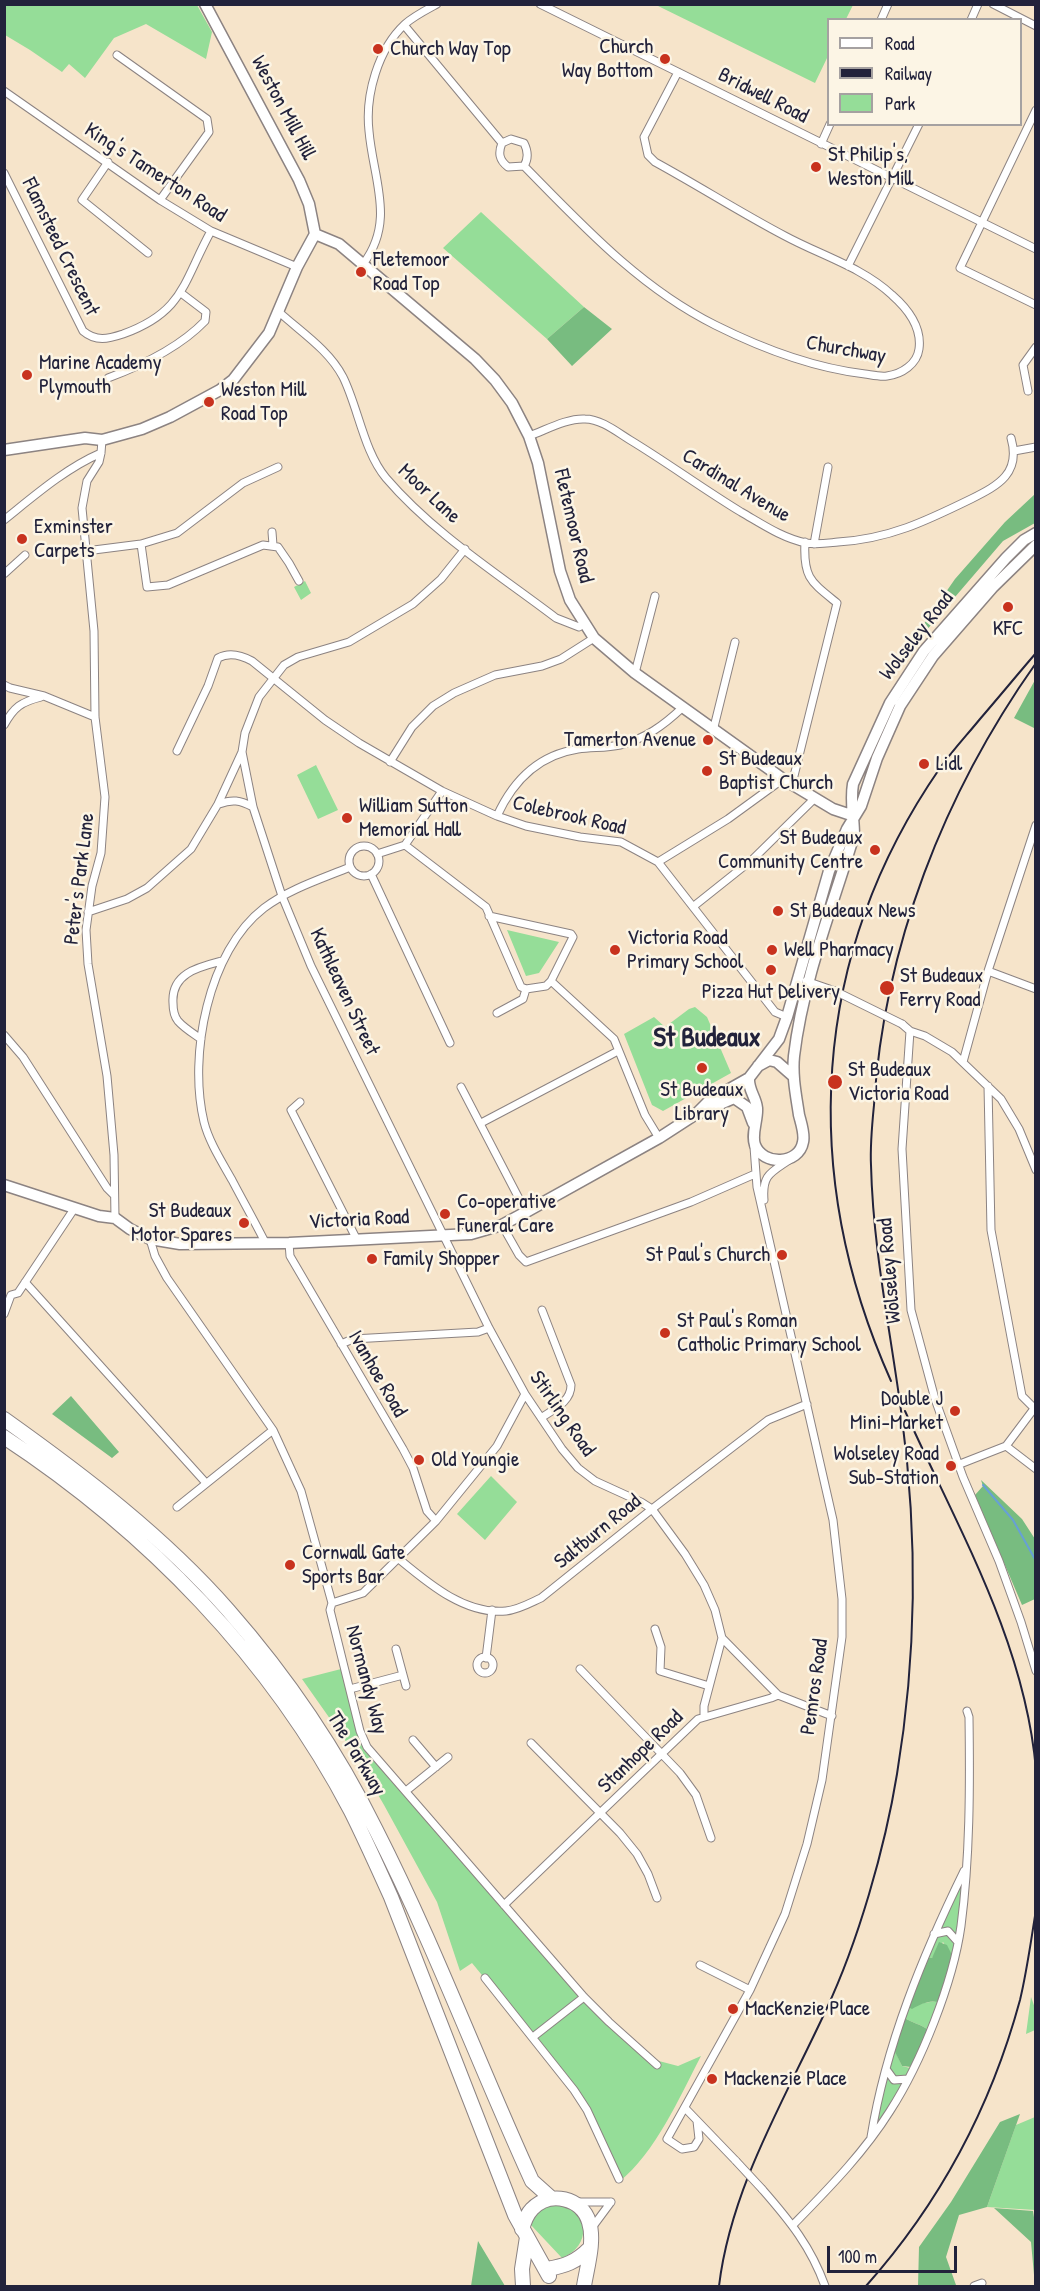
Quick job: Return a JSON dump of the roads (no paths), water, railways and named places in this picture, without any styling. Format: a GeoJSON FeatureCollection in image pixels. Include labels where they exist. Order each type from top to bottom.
{"type":"FeatureCollection","features":[{"type":"Feature","properties":{"kind":"highway","name":"The Parkway"},"geometry":{"type":"LineString","coordinates":[[4,1419],[112,1499],[152,1534],[227,1608],[294,1694],[327,1743],[376,1828],[532,2181],[550,2198]]}},
{"type":"Feature","properties":{"kind":"highway","name":"The Parkway"},"geometry":{"type":"LineString","coordinates":[[4,1437],[95,1502],[161,1562],[213,1614],[299,1726],[351,1811],[391,1897],[524,2233]]}},
{"type":"Feature","properties":{"kind":"highway"},"geometry":{"type":"LineString","coordinates":[[523,2286],[524,2233],[531,2210],[550,2198],[574,2203],[583,2209],[588,2218],[591,2229],[584,2286]]}},
{"type":"Feature","properties":{"kind":"highway"},"geometry":{"type":"LineString","coordinates":[[524,2233],[548,2272],[578,2260],[589,2249]]}},
{"type":"Feature","properties":{"kind":"street","name":"Weston Mill Hill"},"geometry":{"type":"LineString","coordinates":[[205,4],[299,180],[309,204],[315,234]]}},
{"type":"Feature","properties":{"kind":"street"},"geometry":{"type":"LineString","coordinates":[[363,264],[373,252],[382,222],[369,130],[371,88],[385,52],[404,25],[437,4]]}},
{"type":"Feature","properties":{"kind":"street","name":"Bridwell Road"},"geometry":{"type":"LineString","coordinates":[[540,4],[1035,249]]}},
{"type":"Feature","properties":{"kind":"street"},"geometry":{"type":"LineString","coordinates":[[882,18],[888,4]]}},
{"type":"Feature","properties":{"kind":"street"},"geometry":{"type":"LineString","coordinates":[[971,18],[978,4]]}},
{"type":"Feature","properties":{"kind":"street"},"geometry":{"type":"LineString","coordinates":[[993,4],[1020,18]]}},
{"type":"Feature","properties":{"kind":"street","name":"Churchway"},"geometry":{"type":"LineString","coordinates":[[404,25],[502,143],[499,155],[502,162],[508,167],[524,166],[623,263],[656,289],[715,326],[820,366],[886,377],[900,373],[913,364],[919,353],[921,339],[907,310],[892,294],[848,266],[785,237],[655,162],[648,155],[644,137],[678,72]]}},
{"type":"Feature","properties":{"kind":"street"},"geometry":{"type":"LineString","coordinates":[[117,55],[207,119],[209,132],[160,200]]}},
{"type":"Feature","properties":{"kind":"street","name":"King's Tamerton Road"},"geometry":{"type":"LineString","coordinates":[[4,91],[160,200],[211,231],[297,267]]}},
{"type":"Feature","properties":{"kind":"street"},"geometry":{"type":"LineString","coordinates":[[1035,110],[960,268],[1035,305]]}},
{"type":"Feature","properties":{"kind":"street"},"geometry":{"type":"LineString","coordinates":[[821,144],[829,126]]}},
{"type":"Feature","properties":{"kind":"street"},"geometry":{"type":"LineString","coordinates":[[848,266],[919,126]]}},
{"type":"Feature","properties":{"kind":"street"},"geometry":{"type":"LineString","coordinates":[[502,143],[510,139],[517,139],[524,143],[528,160],[524,166]]}},
{"type":"Feature","properties":{"kind":"street"},"geometry":{"type":"LineString","coordinates":[[108,162],[82,200],[148,253]]}},
{"type":"Feature","properties":{"kind":"street","name":"Flamsteed Crescent"},"geometry":{"type":"LineString","coordinates":[[4,173],[83,331],[90,337],[111,338],[142,327],[170,307],[181,293],[211,231]]}},
{"type":"Feature","properties":{"kind":"street","name":"Fletemoor Road"},"geometry":{"type":"LineString","coordinates":[[315,234],[339,244],[475,359],[512,403],[529,436],[538,463],[560,572],[570,600],[594,638],[635,673],[713,731],[833,809],[854,816]]}},
{"type":"Feature","properties":{"kind":"street"},"geometry":{"type":"LineString","coordinates":[[4,450],[84,438],[102,440],[142,429],[220,390],[233,380],[270,333],[297,267],[315,234]]}},
{"type":"Feature","properties":{"kind":"street"},"geometry":{"type":"LineString","coordinates":[[108,378],[163,353],[195,332],[205,321],[206,312],[181,293]]}},
{"type":"Feature","properties":{"kind":"street","name":"Moor Lane"},"geometry":{"type":"LineString","coordinates":[[279,312],[328,356],[343,377],[365,438],[384,476],[425,518],[556,618],[579,627],[584,624]]}},
{"type":"Feature","properties":{"kind":"street"},"geometry":{"type":"LineString","coordinates":[[1028,391],[1023,365],[1035,348]]}},
{"type":"Feature","properties":{"kind":"street","name":"Cardinal Avenue"},"geometry":{"type":"LineString","coordinates":[[529,436],[569,421],[584,418],[595,420],[646,449],[690,480],[775,532],[814,543],[862,540],[891,534],[922,523],[987,490],[1005,478],[1011,468],[1014,451]]}},
{"type":"Feature","properties":{"kind":"street"},"geometry":{"type":"LineString","coordinates":[[1011,438],[1014,451],[1035,447]]}},
{"type":"Feature","properties":{"kind":"street","name":"Peter's Park Lane"},"geometry":{"type":"LineString","coordinates":[[102,440],[99,462],[87,481],[83,495],[94,631],[95,717],[105,797],[101,853],[86,930],[88,964],[107,1076],[114,1155],[115,1218]]}},
{"type":"Feature","properties":{"kind":"street"},"geometry":{"type":"LineString","coordinates":[[4,520],[88,459],[101,453]]}},
{"type":"Feature","properties":{"kind":"street"},"geometry":{"type":"LineString","coordinates":[[87,551],[141,544],[177,533],[243,483],[279,467]]}},
{"type":"Feature","properties":{"kind":"street"},"geometry":{"type":"LineString","coordinates":[[814,543],[828,467]]}},
{"type":"Feature","properties":{"kind":"street"},"geometry":{"type":"LineString","coordinates":[[272,532],[273,545]]}},
{"type":"Feature","properties":{"kind":"street","name":"Wolseley Road"},"geometry":{"type":"LineString","coordinates":[[757,1066],[779,1039],[804,980],[854,836],[854,816],[850,798],[853,784],[890,703],[924,651],[1006,558],[1024,540],[1035,533]]}},
{"type":"Feature","properties":{"kind":"street"},"geometry":{"type":"LineString","coordinates":[[658,862],[788,781],[837,603],[821,590],[806,571],[805,542]]}},
{"type":"Feature","properties":{"kind":"street"},"geometry":{"type":"LineString","coordinates":[[141,544],[147,587],[168,585],[263,544],[273,545],[284,554],[299,581]]}},
{"type":"Feature","properties":{"kind":"street","name":"Wolseley Road"},"geometry":{"type":"LineString","coordinates":[[854,816],[861,806],[866,785],[886,734],[914,682],[933,656],[985,596],[1035,545]]}},
{"type":"Feature","properties":{"kind":"street"},"geometry":{"type":"LineString","coordinates":[[88,912],[127,899],[162,876],[191,849],[218,804],[242,752],[244,733],[252,711],[272,679],[284,666],[298,657],[350,642],[412,604],[436,584],[465,549]]}},
{"type":"Feature","properties":{"kind":"street"},"geometry":{"type":"LineString","coordinates":[[4,574],[25,555]]}},
{"type":"Feature","properties":{"kind":"street"},"geometry":{"type":"LineString","coordinates":[[635,673],[655,596]]}},
{"type":"Feature","properties":{"kind":"street"},"geometry":{"type":"LineString","coordinates":[[390,762],[412,727],[433,706],[454,693],[495,675],[542,666],[561,659],[594,638]]}},
{"type":"Feature","properties":{"kind":"street"},"geometry":{"type":"LineString","coordinates":[[713,731],[735,642]]}},
{"type":"Feature","properties":{"kind":"street","name":"Colebrook Road"},"geometry":{"type":"LineString","coordinates":[[177,751],[208,686],[218,658],[231,655],[242,656],[252,661],[325,720],[390,762],[442,791],[497,816],[558,833],[621,842],[658,862],[775,1012],[787,1017]]}},
{"type":"Feature","properties":{"kind":"street"},"geometry":{"type":"LineString","coordinates":[[4,684],[10,688],[44,696],[95,717]]}},
{"type":"Feature","properties":{"kind":"street"},"geometry":{"type":"LineString","coordinates":[[4,725],[13,710],[26,701],[44,696]]}},
{"type":"Feature","properties":{"kind":"street"},"geometry":{"type":"LineString","coordinates":[[497,816],[516,783],[529,770],[546,759],[561,752],[621,745],[666,724],[682,708]]}},
{"type":"Feature","properties":{"kind":"street","name":"Kathleaven Street"},"geometry":{"type":"LineString","coordinates":[[242,752],[253,807],[282,896],[311,966],[445,1235]]}},
{"type":"Feature","properties":{"kind":"street"},"geometry":{"type":"LineString","coordinates":[[377,854],[405,844],[442,791]]}},
{"type":"Feature","properties":{"kind":"street"},"geometry":{"type":"LineString","coordinates":[[694,906],[753,859],[815,798]]}},
{"type":"Feature","properties":{"kind":"street"},"geometry":{"type":"LineString","coordinates":[[218,804],[230,800],[241,801],[253,807]]}},
{"type":"Feature","properties":{"kind":"street"},"geometry":{"type":"LineString","coordinates":[[963,1062],[988,971],[1035,825]]}},
{"type":"Feature","properties":{"kind":"street"},"geometry":{"type":"LineString","coordinates":[[405,844],[486,908],[489,916],[521,987],[526,989],[546,986],[551,981],[572,941],[571,934],[489,916]]}},
{"type":"Feature","properties":{"kind":"street"},"geometry":{"type":"LineString","coordinates":[[360,846],[370,847],[377,854],[379,863],[371,874],[366,876],[357,874],[350,867],[351,852],[360,846]]}},
{"type":"Feature","properties":{"kind":"street"},"geometry":{"type":"LineString","coordinates":[[266,1244],[219,1156],[205,1123],[201,1096],[201,1039],[209,1000],[222,961],[250,920],[282,896],[350,867]]}},
{"type":"Feature","properties":{"kind":"street"},"geometry":{"type":"LineString","coordinates":[[371,874],[450,1043]]}},
{"type":"Feature","properties":{"kind":"street"},"geometry":{"type":"LineString","coordinates":[[201,1039],[178,1021],[172,999],[175,987],[182,976],[192,970],[222,961]]}},
{"type":"Feature","properties":{"kind":"street"},"geometry":{"type":"LineString","coordinates":[[988,971],[1035,989]]}},
{"type":"Feature","properties":{"kind":"street"},"geometry":{"type":"LineString","coordinates":[[804,980],[835,991],[952,1052],[1001,1099],[1032,1150],[1035,1170]]}},
{"type":"Feature","properties":{"kind":"street","name":"Wolseley Road"},"geometry":{"type":"LineString","coordinates":[[803,1142],[793,1076],[804,980]]}},
{"type":"Feature","properties":{"kind":"street"},"geometry":{"type":"LineString","coordinates":[[551,981],[615,1039],[645,1115],[659,1138]]}},
{"type":"Feature","properties":{"kind":"street"},"geometry":{"type":"LineString","coordinates":[[497,1013],[523,999],[526,989]]}},
{"type":"Feature","properties":{"kind":"street","name":"Wolseley Road"},"geometry":{"type":"LineString","coordinates":[[910,1031],[902,1149],[911,1310],[935,1399],[963,1477],[999,1561],[1021,1622],[1035,1671]]}},
{"type":"Feature","properties":{"kind":"street"},"geometry":{"type":"LineString","coordinates":[[4,1035],[23,1057],[66,1126],[114,1195]]}},
{"type":"Feature","properties":{"kind":"street"},"geometry":{"type":"LineString","coordinates":[[481,1123],[618,1051]]}},
{"type":"Feature","properties":{"kind":"street"},"geometry":{"type":"LineString","coordinates":[[757,1066],[769,1060],[777,1062],[793,1076]]}},
{"type":"Feature","properties":{"kind":"street","name":"Victoria Road"},"geometry":{"type":"LineString","coordinates":[[696,1114],[710,1100],[748,1078],[757,1066]]}},
{"type":"Feature","properties":{"kind":"street","name":"Pemros Road"},"geometry":{"type":"LineString","coordinates":[[698,2142],[690,2149],[682,2149],[667,2139],[750,1990],[785,1914],[807,1844],[822,1780],[842,1638],[840,1576],[833,1520],[784,1311],[755,1174],[754,1143],[757,1110],[749,1089],[748,1078]]}},
{"type":"Feature","properties":{"kind":"street"},"geometry":{"type":"LineString","coordinates":[[960,1464],[1006,1446],[1035,1407],[1022,1396],[990,1221],[988,1086]]}},
{"type":"Feature","properties":{"kind":"street"},"geometry":{"type":"LineString","coordinates":[[461,1087],[526,1212]]}},
{"type":"Feature","properties":{"kind":"street","name":"Victoria Road"},"geometry":{"type":"LineString","coordinates":[[4,1185],[74,1209],[115,1218],[150,1239],[167,1243],[266,1244],[471,1234],[502,1225],[659,1138],[696,1114],[734,1098],[747,1107],[755,1129]]}},
{"type":"Feature","properties":{"kind":"street"},"geometry":{"type":"LineString","coordinates":[[300,1102],[291,1110],[357,1240]]}},
{"type":"Feature","properties":{"kind":"street","name":"Pemros Road"},"geometry":{"type":"LineString","coordinates":[[765,1214],[763,1190],[767,1176],[798,1153],[803,1142]]}},
{"type":"Feature","properties":{"kind":"street"},"geometry":{"type":"LineString","coordinates":[[754,1143],[763,1156],[770,1159],[792,1158]]}},
{"type":"Feature","properties":{"kind":"street"},"geometry":{"type":"LineString","coordinates":[[502,1225],[519,1255],[526,1262],[691,1202],[755,1174]]}},
{"type":"Feature","properties":{"kind":"street"},"geometry":{"type":"LineString","coordinates":[[4,1314],[8,1294],[18,1293],[74,1209]]}},
{"type":"Feature","properties":{"kind":"street","name":"Stirling Road"},"geometry":{"type":"LineString","coordinates":[[445,1235],[489,1328],[525,1394],[562,1449],[578,1468],[595,1481],[652,1509],[685,1554],[704,1585],[722,1638],[778,1695]]}},
{"type":"Feature","properties":{"kind":"street","name":"Normandy Way"},"geometry":{"type":"LineString","coordinates":[[150,1239],[155,1256],[167,1278],[273,1430],[301,1491],[332,1603],[330,1610],[360,1731],[367,1747],[584,1997],[657,2065]]}},
{"type":"Feature","properties":{"kind":"street","name":"Ivanhoe Road"},"geometry":{"type":"LineString","coordinates":[[289,1243],[290,1256],[413,1468],[427,1511],[436,1521]]}},
{"type":"Feature","properties":{"kind":"street"},"geometry":{"type":"LineString","coordinates":[[25,1282],[206,1483]]}},
{"type":"Feature","properties":{"kind":"street"},"geometry":{"type":"LineString","coordinates":[[541,1315],[571,1385],[571,1394],[565,1401],[541,1418]]}},
{"type":"Feature","properties":{"kind":"street"},"geometry":{"type":"LineString","coordinates":[[341,1344],[353,1339],[478,1332],[489,1328]]}},
{"type":"Feature","properties":{"kind":"street"},"geometry":{"type":"LineString","coordinates":[[332,1603],[363,1593],[436,1521],[497,1446],[525,1394]]}},
{"type":"Feature","properties":{"kind":"street","name":"Saltburn Road"},"geometry":{"type":"LineString","coordinates":[[399,1559],[434,1587],[474,1606],[506,1611],[541,1598],[768,1420],[807,1404]]}},
{"type":"Feature","properties":{"kind":"street"},"geometry":{"type":"LineString","coordinates":[[177,1507],[273,1430]]}},
{"type":"Feature","properties":{"kind":"street"},"geometry":{"type":"LineString","coordinates":[[1006,1446],[1035,1469]]}},
{"type":"Feature","properties":{"kind":"street"},"geometry":{"type":"LineString","coordinates":[[486,1658],[492,1610]]}},
{"type":"Feature","properties":{"kind":"street"},"geometry":{"type":"LineString","coordinates":[[655,1629],[662,1647],[660,1671],[709,1686]]}},
{"type":"Feature","properties":{"kind":"street"},"geometry":{"type":"LineString","coordinates":[[704,1716],[704,1706],[722,1638]]}},
{"type":"Feature","properties":{"kind":"street"},"geometry":{"type":"LineString","coordinates":[[396,1649],[406,1686]]}},
{"type":"Feature","properties":{"kind":"street"},"geometry":{"type":"LineString","coordinates":[[580,1669],[680,1773],[696,1795],[711,1838]]}},
{"type":"Feature","properties":{"kind":"street"},"geometry":{"type":"LineString","coordinates":[[350,1689],[403,1675]]}},
{"type":"Feature","properties":{"kind":"street"},"geometry":{"type":"LineString","coordinates":[[778,1695],[832,1716]]}},
{"type":"Feature","properties":{"kind":"street","name":"Stanhope Road"},"geometry":{"type":"LineString","coordinates":[[504,1905],[698,1719],[778,1695]]}},
{"type":"Feature","properties":{"kind":"street"},"geometry":{"type":"LineString","coordinates":[[793,2225],[852,2163],[891,2110],[916,2064],[938,2010],[960,1928],[966,1865],[970,1772],[969,1717],[966,1711]]}},
{"type":"Feature","properties":{"kind":"street"},"geometry":{"type":"LineString","coordinates":[[413,1740],[436,1767]]}},
{"type":"Feature","properties":{"kind":"street"},"geometry":{"type":"LineString","coordinates":[[531,1743],[620,1833],[637,1854],[657,1898]]}},
{"type":"Feature","properties":{"kind":"street"},"geometry":{"type":"LineString","coordinates":[[406,1791],[447,1757]]}},
{"type":"Feature","properties":{"kind":"street"},"geometry":{"type":"LineString","coordinates":[[871,2139],[877,2099],[909,1998],[934,1934],[966,1865]]}},
{"type":"Feature","properties":{"kind":"street"},"geometry":{"type":"LineString","coordinates":[[934,1934],[948,1931],[957,1941]]}},
{"type":"Feature","properties":{"kind":"street"},"geometry":{"type":"LineString","coordinates":[[700,1965],[750,1990]]}},
{"type":"Feature","properties":{"kind":"street"},"geometry":{"type":"LineString","coordinates":[[484,1978],[564,2075],[614,2158],[619,2179]]}},
{"type":"Feature","properties":{"kind":"street"},"geometry":{"type":"LineString","coordinates":[[533,2037],[584,1997]]}},
{"type":"Feature","properties":{"kind":"street"},"geometry":{"type":"LineString","coordinates":[[886,2069],[888,2075],[894,2080],[908,2079]]}},
{"type":"Feature","properties":{"kind":"street"},"geometry":{"type":"LineString","coordinates":[[685,2108],[793,2225],[812,2253],[825,2286]]}},
{"type":"Feature","properties":{"kind":"street"},"geometry":{"type":"LineString","coordinates":[[697,2121],[698,2142],[718,2143]]}},
{"type":"Feature","properties":{"kind":"street"},"geometry":{"type":"LineString","coordinates":[[574,2203],[610,2202],[591,2229]]}},
{"type":"Feature","properties":{"kind":"street"},"geometry":{"type":"LineString","coordinates":[[974,2286],[982,2283]]}},
{"type":"Feature","properties":{"kind":"waterway"},"geometry":{"type":"LineString","coordinates":[[983,1485],[1013,1520],[1036,1561]]}},
{"type":"Feature","properties":{"kind":"railway"},"geometry":{"type":"LineString","coordinates":[[891,1381],[861,1303],[842,1225],[832,1146],[832,1068],[843,990],[865,914],[897,840],[940,768],[1036,653]]}},
{"type":"Feature","properties":{"kind":"railway"},"geometry":{"type":"LineString","coordinates":[[719,2286],[725,2249],[747,2179],[777,2110],[838,1983],[859,1925],[878,1863],[892,1803],[904,1729],[912,1641],[911,1508],[902,1418],[875,1229],[871,1158],[880,1046],[891,987],[905,930],[924,873],[947,818],[973,765],[1003,713],[1036,663]]}},
{"type":"Feature","properties":{"kind":"railway"},"geometry":{"type":"LineString","coordinates":[[905,1411],[986,1586],[1003,1630],[1018,1676],[1029,1722],[1036,1770]]}},
{"type":"Feature","properties":{"kind":"railway"},"geometry":{"type":"LineString","coordinates":[[866,2286],[917,2222],[960,2152],[978,2116],[1008,2040],[1020,2000],[1036,1910]]}},
{"type":"Feature","properties":{"kind":"place","name":"Church Way Top"},"geometry":{"type":"Point","coordinates":[378,49]}},
{"type":"Feature","properties":{"kind":"place","name":"Church Way Bottom"},"geometry":{"type":"Point","coordinates":[665,59]}},
{"type":"Feature","properties":{"kind":"place","name":"St Philip's, Weston Mill"},"geometry":{"type":"Point","coordinates":[816,167]}},
{"type":"Feature","properties":{"kind":"place","name":"Fletemoor Road Top"},"geometry":{"type":"Point","coordinates":[361,272]}},
{"type":"Feature","properties":{"kind":"place","name":"Marine Academy Plymouth"},"geometry":{"type":"Point","coordinates":[27,375]}},
{"type":"Feature","properties":{"kind":"place","name":"Weston Mill Road Top"},"geometry":{"type":"Point","coordinates":[209,402]}},
{"type":"Feature","properties":{"kind":"place","name":"Exminster Carpets"},"geometry":{"type":"Point","coordinates":[22,539]}},
{"type":"Feature","properties":{"kind":"place","name":"KFC"},"geometry":{"type":"Point","coordinates":[1008,607]}},
{"type":"Feature","properties":{"kind":"place","name":"Tamerton Avenue"},"geometry":{"type":"Point","coordinates":[708,740]}},
{"type":"Feature","properties":{"kind":"place","name":"Lidl"},"geometry":{"type":"Point","coordinates":[924,764]}},
{"type":"Feature","properties":{"kind":"place","name":"St Budeaux Baptist Church"},"geometry":{"type":"Point","coordinates":[707,771]}},
{"type":"Feature","properties":{"kind":"place","name":"William Sutton Memorial Hall"},"geometry":{"type":"Point","coordinates":[347,818]}},
{"type":"Feature","properties":{"kind":"place","name":"St Budeaux Community Centre"},"geometry":{"type":"Point","coordinates":[875,850]}},
{"type":"Feature","properties":{"kind":"place","name":"St Budeaux News"},"geometry":{"type":"Point","coordinates":[778,911]}},
{"type":"Feature","properties":{"kind":"place","name":"Victoria Road Primary School"},"geometry":{"type":"Point","coordinates":[615,950]}},
{"type":"Feature","properties":{"kind":"place","name":"Well Pharmacy"},"geometry":{"type":"Point","coordinates":[772,950]}},
{"type":"Feature","properties":{"kind":"place","name":"Pizza Hut Delivery"},"geometry":{"type":"Point","coordinates":[771,970]}},
{"type":"Feature","properties":{"kind":"place","name":"St Budeaux Ferry Road"},"geometry":{"type":"Point","coordinates":[887,988]}},
{"type":"Feature","properties":{"kind":"place","name":"St Budeaux Library"},"geometry":{"type":"Point","coordinates":[702,1068]}},
{"type":"Feature","properties":{"kind":"place","name":"St Budeaux Victoria Road"},"geometry":{"type":"Point","coordinates":[835,1082]}},
{"type":"Feature","properties":{"kind":"place","name":"Co-operative Funeral Care"},"geometry":{"type":"Point","coordinates":[445,1214]}},
{"type":"Feature","properties":{"kind":"place","name":"St Budeaux Motor Spares"},"geometry":{"type":"Point","coordinates":[244,1223]}},
{"type":"Feature","properties":{"kind":"place","name":"St Paul's Church"},"geometry":{"type":"Point","coordinates":[782,1255]}},
{"type":"Feature","properties":{"kind":"place","name":"Family Shopper"},"geometry":{"type":"Point","coordinates":[372,1259]}},
{"type":"Feature","properties":{"kind":"place","name":"St Paul's Roman Catholic Primary School"},"geometry":{"type":"Point","coordinates":[665,1333]}},
{"type":"Feature","properties":{"kind":"place","name":"Double J Mini-Market"},"geometry":{"type":"Point","coordinates":[955,1411]}},
{"type":"Feature","properties":{"kind":"place","name":"Old Youngie"},"geometry":{"type":"Point","coordinates":[419,1460]}},
{"type":"Feature","properties":{"kind":"place","name":"Wolseley Road Sub-Station"},"geometry":{"type":"Point","coordinates":[951,1466]}},
{"type":"Feature","properties":{"kind":"place","name":"Cornwall Gate Sports Bar"},"geometry":{"type":"Point","coordinates":[290,1565]}},
{"type":"Feature","properties":{"kind":"place","name":"MacKenzie Place"},"geometry":{"type":"Point","coordinates":[733,2009]}},
{"type":"Feature","properties":{"kind":"place","name":"Mackenzie Place"},"geometry":{"type":"Point","coordinates":[712,2079]}},
{"type":"Feature","properties":{"kind":"district","name":"St Budeaux"},"geometry":{"type":"Point","coordinates":[707,1039]}}]}
